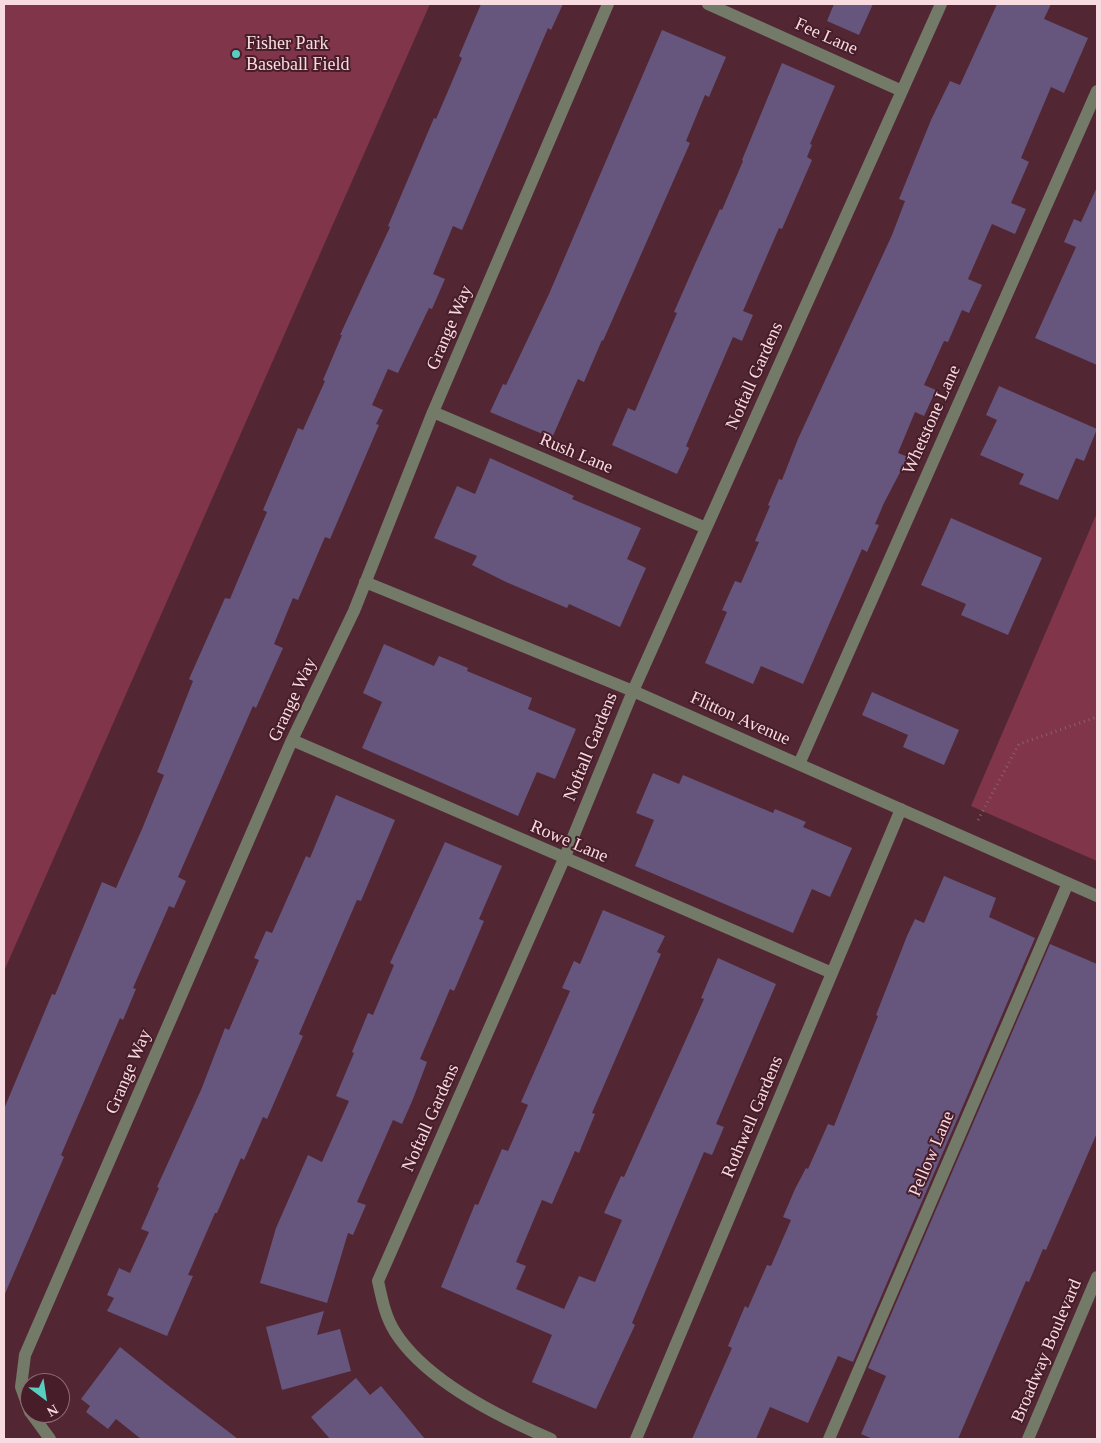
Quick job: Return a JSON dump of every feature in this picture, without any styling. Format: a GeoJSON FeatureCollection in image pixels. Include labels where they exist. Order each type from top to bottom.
{"type":"FeatureCollection","features":[{"type":"Feature","properties":{"kind":"street","name":"Grange Way"},"geometry":{"type":"LineString","coordinates":[[23,1373],[25,1355],[292,740],[354,611],[433,412],[608,4]]}},
{"type":"Feature","properties":{"kind":"street","name":"Fee Lane"},"geometry":{"type":"LineString","coordinates":[[708,4],[902,91]]}},
{"type":"Feature","properties":{"kind":"street","name":"Noftall Gardens"},"geometry":{"type":"LineString","coordinates":[[551,1439],[522,1427],[454,1388],[413,1356],[390,1323],[384,1308],[378,1281],[564,859],[633,691],[941,4]]}},
{"type":"Feature","properties":{"kind":"street","name":"Whetstone Lane"},"geometry":{"type":"LineString","coordinates":[[799,764],[1097,91]]}},
{"type":"Feature","properties":{"kind":"street","name":"Rush Lane"},"geometry":{"type":"LineString","coordinates":[[433,412],[706,528]]}},
{"type":"Feature","properties":{"kind":"street","name":"Flitton Avenue"},"geometry":{"type":"LineString","coordinates":[[365,582],[633,691],[1097,896]]}},
{"type":"Feature","properties":{"kind":"street","name":"Rowe Lane"},"geometry":{"type":"LineString","coordinates":[[292,740],[564,859],[832,973]]}},
{"type":"Feature","properties":{"kind":"street","name":"Rothwell Gardens"},"geometry":{"type":"LineString","coordinates":[[636,1439],[901,809]]}},
{"type":"Feature","properties":{"kind":"street","name":"Pellow Lane"},"geometry":{"type":"LineString","coordinates":[[829,1439],[1068,883]]}},
{"type":"Feature","properties":{"kind":"street","name":"Broadway Boulevard"},"geometry":{"type":"LineString","coordinates":[[1028,1439],[1097,1277]]}},
{"type":"Feature","properties":{"kind":"street","name":"Grange Way"},"geometry":{"type":"LineString","coordinates":[[38,1423],[50,1439]]}},
{"type":"Feature","properties":{"kind":"path"},"geometry":{"type":"LineString","coordinates":[[968,838],[1019,744],[1097,717]]}},
{"type":"Feature","properties":{"kind":"shaded area"},"geometry":{"type":"Polygon","coordinates":[[[4,4],[430,4],[4,971],[4,4]]]}},
{"type":"Feature","properties":{"kind":"shaded area"},"geometry":{"type":"Polygon","coordinates":[[[1097,513],[1097,861],[971,806],[1097,513]]]}},
{"type":"Feature","properties":{"kind":"building"},"geometry":{"type":"Polygon","coordinates":[[[481,4],[563,4],[551,30],[548,28],[462,230],[453,226],[433,274],[445,279],[432,309],[429,308],[398,373],[388,369],[372,405],[383,410],[376,424],[379,425],[330,539],[325,537],[298,600],[293,598],[274,644],[283,648],[256,708],[253,706],[178,877],[186,881],[174,908],[169,906],[133,988],[136,989],[123,1020],[120,1018],[61,1155],[64,1157],[4,1296],[4,1109],[52,994],[55,995],[102,882],[116,888],[142,829],[164,775],[157,772],[193,681],[189,679],[225,598],[230,599],[267,512],[263,510],[298,428],[303,430],[325,381],[323,380],[342,335],[340,335],[390,227],[388,226],[434,118],[436,119],[451,84],[462,58],[459,56],[481,4]]]}},
{"type":"Feature","properties":{"kind":"building"},"geometry":{"type":"Polygon","coordinates":[[[834,4],[873,4],[859,35],[827,21],[834,4]]]}},
{"type":"Feature","properties":{"kind":"building"},"geometry":{"type":"Polygon","coordinates":[[[997,4],[1051,4],[1044,19],[1088,38],[1064,93],[1051,87],[1021,158],[1029,162],[1011,203],[1026,209],[1015,234],[992,224],[968,279],[982,285],[969,313],[962,310],[948,342],[944,341],[924,385],[936,390],[924,416],[915,412],[898,453],[908,457],[884,503],[875,524],[879,525],[867,552],[862,549],[803,684],[761,666],[753,684],[705,663],[727,612],[722,610],[735,581],[741,583],[759,542],[755,541],[779,479],[782,480],[798,439],[892,235],[905,201],[899,199],[931,120],[950,81],[960,85],[997,4]]]}},
{"type":"Feature","properties":{"kind":"building"},"geometry":{"type":"Polygon","coordinates":[[[662,30],[726,57],[709,97],[705,95],[686,141],[690,143],[603,341],[584,382],[578,379],[552,438],[490,412],[503,384],[506,385],[549,294],[662,30]]]}},
{"type":"Feature","properties":{"kind":"building"},"geometry":{"type":"Polygon","coordinates":[[[782,63],[835,86],[810,144],[812,145],[807,157],[812,160],[782,229],[779,228],[743,311],[753,315],[742,341],[733,337],[686,446],[689,448],[677,474],[612,445],[628,408],[635,411],[677,313],[674,312],[720,209],[722,210],[782,63]]]}},
{"type":"Feature","properties":{"kind":"building"},"geometry":{"type":"Polygon","coordinates":[[[1097,187],[1097,365],[1035,338],[1076,247],[1064,242],[1074,219],[1081,222],[1097,187]]]}},
{"type":"Feature","properties":{"kind":"building"},"geometry":{"type":"Polygon","coordinates":[[[999,386],[1097,429],[1084,461],[1076,458],[1058,500],[1019,484],[1024,474],[980,455],[997,420],[986,415],[999,386]]]}},
{"type":"Feature","properties":{"kind":"building"},"geometry":{"type":"Polygon","coordinates":[[[490,458],[574,496],[572,499],[641,528],[627,559],[646,568],[620,627],[569,604],[567,608],[506,582],[472,565],[477,556],[434,538],[457,486],[475,494],[490,458]]]}},
{"type":"Feature","properties":{"kind":"building"},"geometry":{"type":"Polygon","coordinates":[[[951,518],[1042,558],[1008,635],[961,615],[966,604],[921,585],[951,518]]]}},
{"type":"Feature","properties":{"kind":"building"},"geometry":{"type":"Polygon","coordinates":[[[384,644],[434,666],[439,656],[468,668],[467,671],[532,698],[528,709],[576,729],[555,779],[537,772],[518,816],[362,748],[382,702],[363,693],[384,644]]]}},
{"type":"Feature","properties":{"kind":"building"},"geometry":{"type":"Polygon","coordinates":[[[872,692],[959,730],[944,765],[903,747],[908,735],[862,715],[872,692]]]}},
{"type":"Feature","properties":{"kind":"building"},"geometry":{"type":"Polygon","coordinates":[[[653,773],[679,784],[683,775],[773,813],[775,809],[806,822],[803,827],[852,848],[830,897],[812,889],[793,933],[635,866],[654,820],[636,813],[653,773]]]}},
{"type":"Feature","properties":{"kind":"building"},"geometry":{"type":"Polygon","coordinates":[[[336,795],[395,820],[361,901],[357,900],[299,1034],[303,1036],[267,1119],[263,1117],[244,1160],[241,1158],[217,1213],[215,1213],[188,1275],[193,1276],[167,1336],[107,1311],[114,1298],[107,1295],[119,1268],[130,1273],[149,1232],[141,1229],[159,1188],[157,1187],[201,1090],[225,1028],[229,1030],[259,960],[254,958],[266,931],[272,933],[306,856],[310,858],[336,795]]]}},
{"type":"Feature","properties":{"kind":"building"},"geometry":{"type":"Polygon","coordinates":[[[445,842],[502,866],[479,919],[484,921],[454,991],[450,989],[420,1059],[427,1062],[413,1099],[402,1124],[393,1120],[357,1202],[366,1205],[353,1235],[348,1233],[327,1303],[260,1283],[276,1228],[308,1155],[322,1162],[349,1101],[336,1096],[354,1053],[352,1052],[368,1013],[373,1015],[394,965],[390,963],[445,842]]]}},
{"type":"Feature","properties":{"kind":"building"},"geometry":{"type":"Polygon","coordinates":[[[944,876],[996,898],[989,917],[1035,938],[853,1362],[838,1356],[808,1423],[770,1407],[756,1439],[692,1439],[732,1348],[728,1346],[745,1306],[748,1308],[767,1265],[771,1266],[791,1220],[783,1217],[795,1189],[806,1168],[808,1169],[828,1124],[834,1126],[878,1016],[876,1015],[907,936],[915,919],[924,923],[944,876]]]}},
{"type":"Feature","properties":{"kind":"building"},"geometry":{"type":"Polygon","coordinates":[[[603,910],[665,936],[657,952],[661,954],[592,1113],[595,1114],[579,1153],[575,1151],[552,1204],[542,1200],[516,1262],[526,1266],[516,1289],[564,1309],[579,1276],[595,1282],[622,1220],[604,1213],[621,1176],[624,1177],[683,1046],[704,999],[701,998],[718,958],[776,984],[716,1124],[724,1127],[712,1155],[704,1152],[632,1323],[635,1325],[596,1409],[532,1382],[552,1335],[441,1287],[475,1204],[478,1205],[502,1149],[508,1151],[528,1105],[521,1102],[570,991],[562,988],[574,961],[580,964],[603,910]]]}},
{"type":"Feature","properties":{"kind":"building"},"geometry":{"type":"Polygon","coordinates":[[[1050,944],[1097,964],[1097,1133],[1046,1250],[1043,1249],[1029,1282],[1026,1281],[958,1439],[873,1439],[861,1434],[886,1376],[868,1368],[1050,944]]]}},
{"type":"Feature","properties":{"kind":"building"},"geometry":{"type":"Polygon","coordinates":[[[324,1311],[317,1335],[340,1329],[351,1371],[282,1390],[266,1327],[324,1311]]]}},
{"type":"Feature","properties":{"kind":"building"},"geometry":{"type":"Polygon","coordinates":[[[120,1347],[238,1439],[141,1439],[116,1419],[108,1429],[86,1412],[90,1406],[81,1399],[120,1347]]]}},
{"type":"Feature","properties":{"kind":"building"},"geometry":{"type":"Polygon","coordinates":[[[356,1378],[370,1395],[381,1386],[425,1439],[330,1439],[311,1417],[356,1378]]]}},
{"type":"Feature","properties":{"kind":"place","name":"Fisher Park Baseball Field"},"geometry":{"type":"Point","coordinates":[236,54]}}]}
